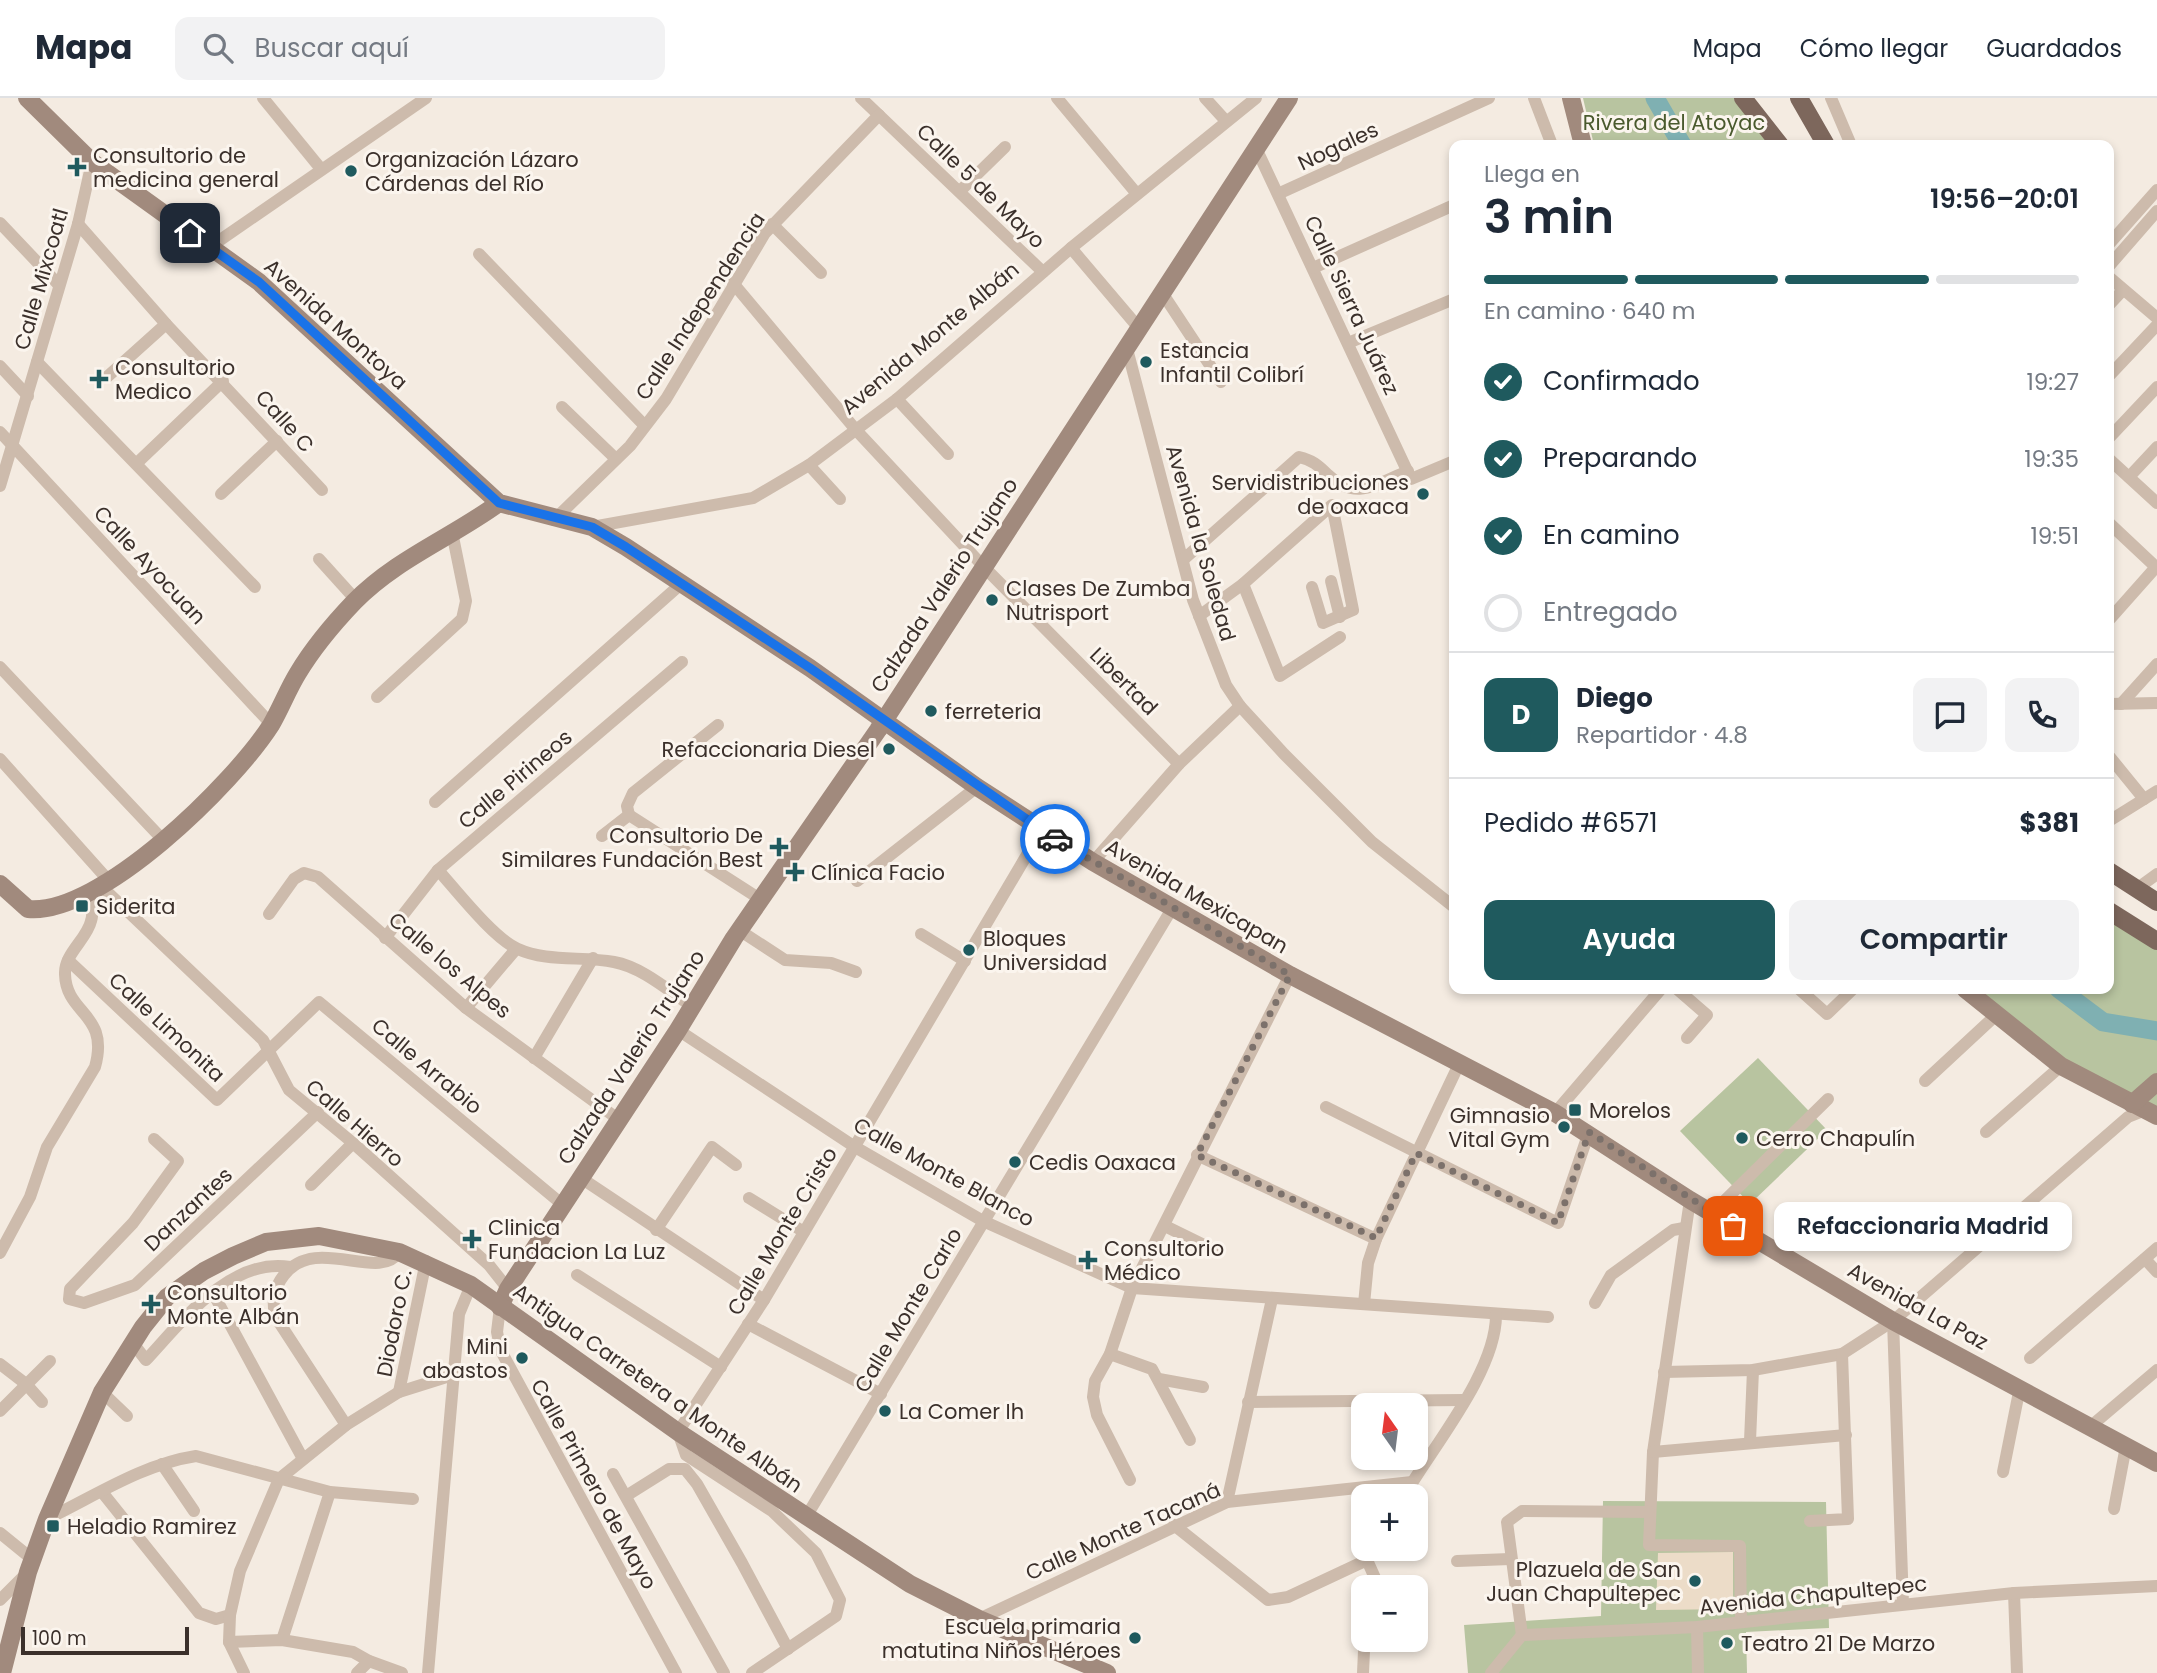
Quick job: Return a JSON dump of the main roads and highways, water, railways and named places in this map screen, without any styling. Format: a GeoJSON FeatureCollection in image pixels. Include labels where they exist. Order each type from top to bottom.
{"type":"FeatureCollection","features":[{"type":"Feature","properties":{"kind":"main road"},"geometry":{"type":"LineString","coordinates":[[1743,98],[1776,140]]}},
{"type":"Feature","properties":{"kind":"main road"},"geometry":{"type":"LineString","coordinates":[[1799,98],[1820,140]]}},
{"type":"Feature","properties":{"kind":"main road"},"geometry":{"type":"LineString","coordinates":[[2114,875],[2157,902]]}},
{"type":"Feature","properties":{"kind":"main road"},"geometry":{"type":"LineString","coordinates":[[2114,914],[2157,941]]}},
{"type":"Feature","properties":{"kind":"waterway"},"geometry":{"type":"LineString","coordinates":[[1655,98],[1679,140]]}},
{"type":"Feature","properties":{"kind":"waterway"},"geometry":{"type":"LineString","coordinates":[[2066,994],[2103,1022],[2157,1031]]}},
{"type":"Feature","properties":{"kind":"place","name":"Consultorio de medicina general"},"geometry":{"type":"Point","coordinates":[77,167]}},
{"type":"Feature","properties":{"kind":"place","name":"Organización Lázaro Cárdenas del Río"},"geometry":{"type":"Point","coordinates":[351,171]}},
{"type":"Feature","properties":{"kind":"place","name":"Estancia Infantil Colibrí"},"geometry":{"type":"Point","coordinates":[1146,362]}},
{"type":"Feature","properties":{"kind":"place","name":"Consultorio Medico"},"geometry":{"type":"Point","coordinates":[99,379]}},
{"type":"Feature","properties":{"kind":"place","name":"Servidistribuciones de oaxaca"},"geometry":{"type":"Point","coordinates":[1423,494]}},
{"type":"Feature","properties":{"kind":"place","name":"Clases De Zumba Nutrisport"},"geometry":{"type":"Point","coordinates":[992,600]}},
{"type":"Feature","properties":{"kind":"place","name":"ferreteria"},"geometry":{"type":"Point","coordinates":[931,711]}},
{"type":"Feature","properties":{"kind":"place","name":"Refaccionaria Diesel"},"geometry":{"type":"Point","coordinates":[889,749]}},
{"type":"Feature","properties":{"kind":"place","name":"Consultorio De Similares Fundación Best"},"geometry":{"type":"Point","coordinates":[779,847]}},
{"type":"Feature","properties":{"kind":"place","name":"Clínica Facio"},"geometry":{"type":"Point","coordinates":[795,872]}},
{"type":"Feature","properties":{"kind":"place","name":"Siderita"},"geometry":{"type":"Point","coordinates":[82,906]}},
{"type":"Feature","properties":{"kind":"place","name":"Bloques Universidad"},"geometry":{"type":"Point","coordinates":[969,950]}},
{"type":"Feature","properties":{"kind":"place","name":"Morelos"},"geometry":{"type":"Point","coordinates":[1575,1110]}},
{"type":"Feature","properties":{"kind":"place","name":"Gimnasio Vital Gym"},"geometry":{"type":"Point","coordinates":[1564,1127]}},
{"type":"Feature","properties":{"kind":"place","name":"Cerro Chapulín"},"geometry":{"type":"Point","coordinates":[1742,1138]}},
{"type":"Feature","properties":{"kind":"place","name":"Cedis Oaxaca"},"geometry":{"type":"Point","coordinates":[1015,1162]}},
{"type":"Feature","properties":{"kind":"place","name":"Refaccionaria Madrid"},"geometry":{"type":"Point","coordinates":[1733,1226]}},
{"type":"Feature","properties":{"kind":"place","name":"Clinica Fundacion La Luz"},"geometry":{"type":"Point","coordinates":[472,1239]}},
{"type":"Feature","properties":{"kind":"place","name":"Consultorio Médico"},"geometry":{"type":"Point","coordinates":[1088,1260]}},
{"type":"Feature","properties":{"kind":"place","name":"Consultorio Monte Albán"},"geometry":{"type":"Point","coordinates":[151,1304]}},
{"type":"Feature","properties":{"kind":"place","name":"Mini abastos"},"geometry":{"type":"Point","coordinates":[522,1358]}},
{"type":"Feature","properties":{"kind":"place","name":"La Comer Ih"},"geometry":{"type":"Point","coordinates":[885,1411]}},
{"type":"Feature","properties":{"kind":"place","name":"Heladio Ramirez"},"geometry":{"type":"Point","coordinates":[53,1526]}},
{"type":"Feature","properties":{"kind":"place","name":"Plazuela de San Juan Chapultepec"},"geometry":{"type":"Point","coordinates":[1695,1581]}},
{"type":"Feature","properties":{"kind":"place","name":"Escuela primaria matutina Niños Héroes"},"geometry":{"type":"Point","coordinates":[1135,1638]}},
{"type":"Feature","properties":{"kind":"place","name":"Teatro 21 De Marzo"},"geometry":{"type":"Point","coordinates":[1727,1643]}},
{"type":"Feature","properties":{"kind":"park label","name":"Rivera del Atoyac"},"geometry":{"type":"Point","coordinates":[1674,122]}}]}
